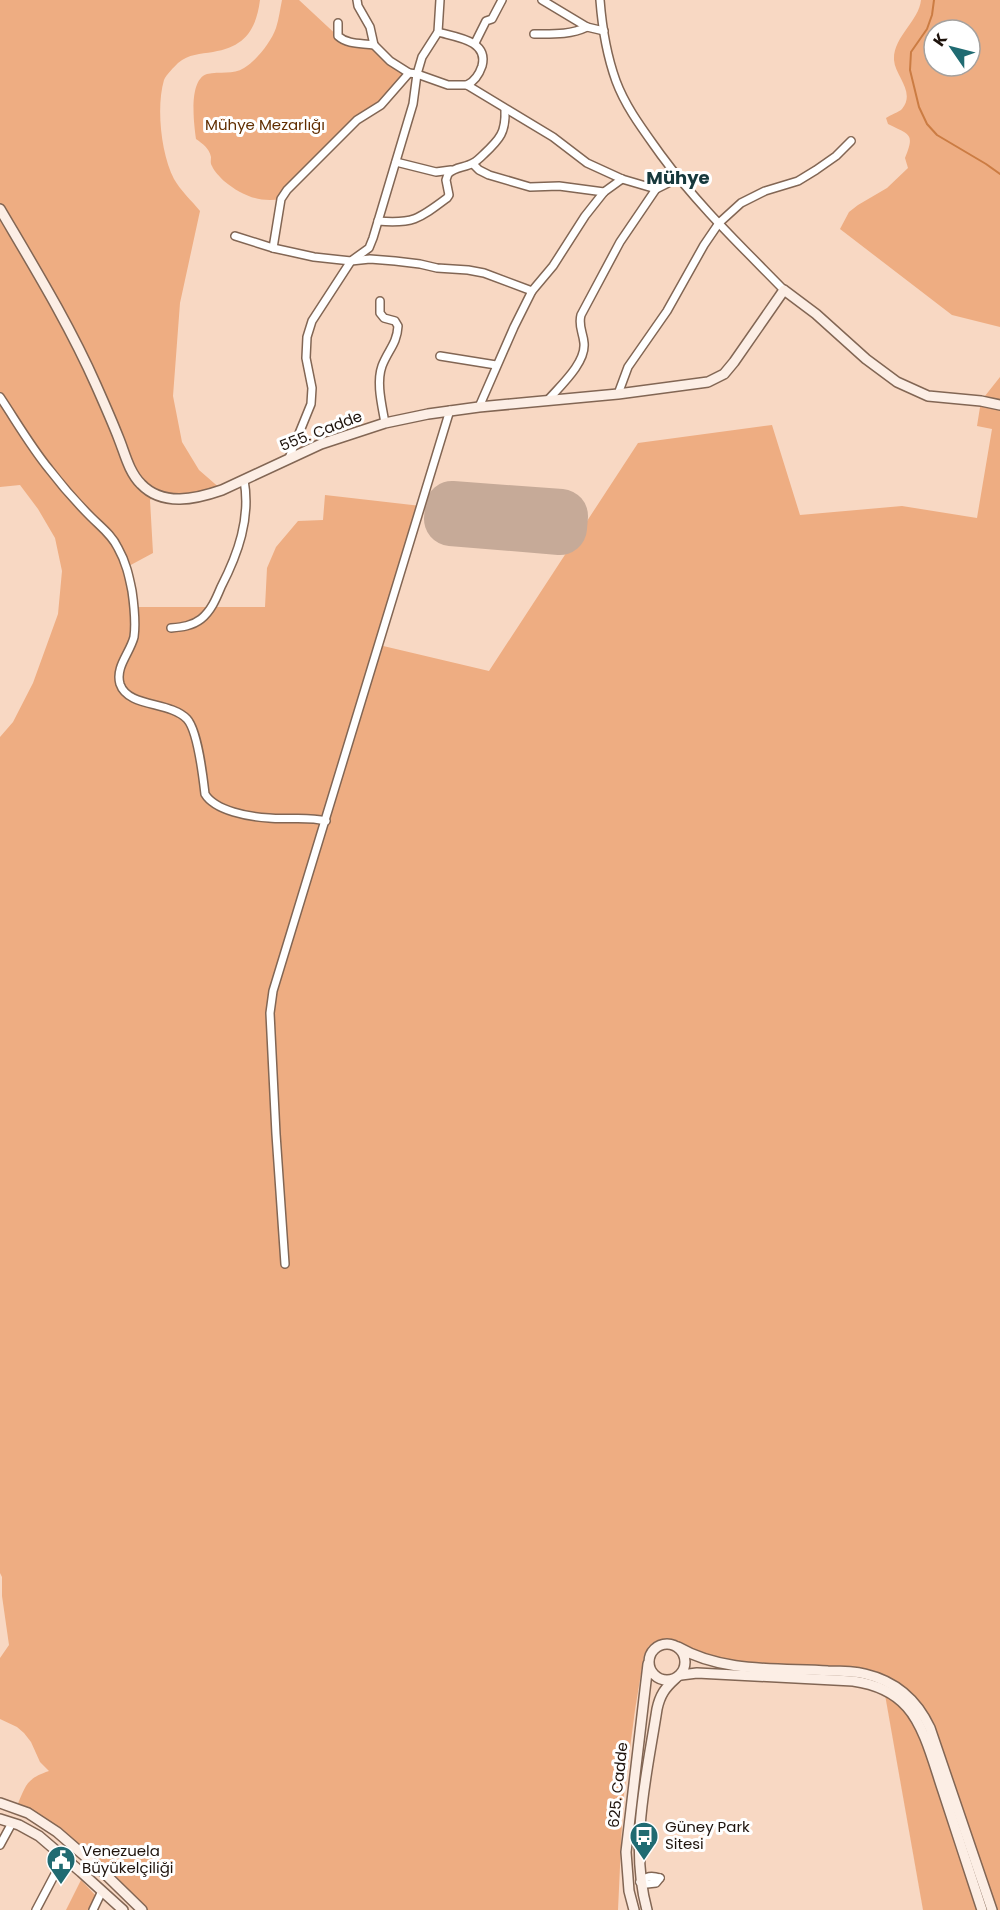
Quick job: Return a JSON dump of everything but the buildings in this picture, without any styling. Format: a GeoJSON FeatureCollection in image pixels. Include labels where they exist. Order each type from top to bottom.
{"type":"FeatureCollection","features":[{"type":"Feature","properties":{"kind":"street"},"geometry":{"type":"LineString","coordinates":[[357,0],[370,27],[374,45],[390,61],[409,73],[448,85],[467,85],[473,82],[483,59],[481,50],[475,43],[438,32]]}},
{"type":"Feature","properties":{"kind":"street"},"geometry":{"type":"LineString","coordinates":[[289,458],[311,404],[312,388],[306,358],[307,337],[312,321],[351,261],[369,248],[413,104],[422,57],[438,32],[440,0]]}},
{"type":"Feature","properties":{"kind":"street"},"geometry":{"type":"LineString","coordinates":[[475,43],[486,21],[492,19],[502,0]]}},
{"type":"Feature","properties":{"kind":"street"},"geometry":{"type":"LineString","coordinates":[[542,0],[587,27],[604,31]]}},
{"type":"Feature","properties":{"kind":"street"},"geometry":{"type":"LineString","coordinates":[[600,0],[604,31],[615,79],[625,101],[647,136],[678,178],[784,290],[816,314],[881,371],[915,391],[938,398],[981,401],[1000,405]]}},
{"type":"Feature","properties":{"kind":"street"},"geometry":{"type":"LineString","coordinates":[[338,23],[338,36],[342,40],[374,45]]}},
{"type":"Feature","properties":{"kind":"street"},"geometry":{"type":"LineString","coordinates":[[534,34],[578,32],[587,27]]}},
{"type":"Feature","properties":{"kind":"street"},"geometry":{"type":"LineString","coordinates":[[273,248],[281,199],[287,190],[357,120],[381,105],[409,73]]}},
{"type":"Feature","properties":{"kind":"street"},"geometry":{"type":"LineString","coordinates":[[467,85],[553,137],[587,163],[622,179],[657,189]]}},
{"type":"Feature","properties":{"kind":"street"},"geometry":{"type":"LineString","coordinates":[[396,162],[436,172],[473,164],[495,144],[503,133],[506,122],[505,110]]}},
{"type":"Feature","properties":{"kind":"street"},"geometry":{"type":"LineString","coordinates":[[618,394],[628,367],[667,311],[719,223],[741,203],[765,191],[798,181],[816,170],[836,156],[851,141]]}},
{"type":"Feature","properties":{"kind":"street"},"geometry":{"type":"LineString","coordinates":[[473,164],[489,175],[530,187],[559,186],[604,192]]}},
{"type":"Feature","properties":{"kind":"street"},"geometry":{"type":"LineString","coordinates":[[378,220],[410,221],[438,204],[449,195],[447,180],[451,170]]}},
{"type":"Feature","properties":{"kind":"street"},"geometry":{"type":"LineString","coordinates":[[548,400],[567,379],[581,357],[584,344],[579,322],[581,315],[620,242],[657,189],[678,178]]}},
{"type":"Feature","properties":{"kind":"street"},"geometry":{"type":"LineString","coordinates":[[478,407],[532,291],[553,266],[585,216],[604,192],[622,179]]}},
{"type":"Feature","properties":{"kind":"street","name":"555. Cadde"},"geometry":{"type":"LineString","coordinates":[[0,209],[96,384],[130,469],[141,484],[167,499],[190,498],[222,490],[321,444],[385,423],[450,410],[618,394],[708,382],[723,374],[734,362],[784,290]]}},
{"type":"Feature","properties":{"kind":"street"},"geometry":{"type":"LineString","coordinates":[[235,236],[273,248],[314,257],[351,261],[370,259],[395,261],[437,268],[468,270],[484,273],[532,291]]}},
{"type":"Feature","properties":{"kind":"street"},"geometry":{"type":"LineString","coordinates":[[380,301],[380,313],[398,326],[398,336],[383,364],[379,377],[385,423]]}},
{"type":"Feature","properties":{"kind":"street"},"geometry":{"type":"LineString","coordinates":[[440,356],[496,365]]}},
{"type":"Feature","properties":{"kind":"street"},"geometry":{"type":"LineString","coordinates":[[0,397],[47,467],[118,546],[127,566],[134,615],[134,638],[121,668],[119,677],[121,686],[127,694],[138,700],[179,712],[188,721],[194,734],[208,800],[216,806],[268,818],[326,821]]}},
{"type":"Feature","properties":{"kind":"street"},"geometry":{"type":"LineString","coordinates":[[285,1264],[270,1013],[273,991],[450,410]]}},
{"type":"Feature","properties":{"kind":"street"},"geometry":{"type":"LineString","coordinates":[[171,628],[186,627],[202,618],[213,604],[228,574],[239,546],[245,517],[244,480]]}},
{"type":"Feature","properties":{"kind":"street"},"geometry":{"type":"LineString","coordinates":[[982,1910],[932,1758],[918,1723],[907,1707],[895,1697],[876,1686],[854,1681],[697,1673],[664,1681],[650,1670],[648,1664],[650,1655],[656,1647],[667,1644],[721,1664],[866,1674],[902,1691],[917,1706],[930,1728],[992,1910]]}},
{"type":"Feature","properties":{"kind":"street"},"geometry":{"type":"LineString","coordinates":[[647,1910],[640,1882],[639,1840],[660,1696],[684,1670],[685,1658],[678,1647]]}},
{"type":"Feature","properties":{"kind":"street","name":"625. Cadde"},"geometry":{"type":"LineString","coordinates":[[634,1910],[628,1884],[626,1852],[648,1664]]}},
{"type":"Feature","properties":{"kind":"street"},"geometry":{"type":"LineString","coordinates":[[0,1803],[28,1813],[57,1832],[142,1910]]}},
{"type":"Feature","properties":{"kind":"street"},"geometry":{"type":"LineString","coordinates":[[0,1819],[6,1829],[39,1836],[123,1910]]}},
{"type":"Feature","properties":{"kind":"street"},"geometry":{"type":"LineString","coordinates":[[0,1845],[6,1829]]}},
{"type":"Feature","properties":{"kind":"street"},"geometry":{"type":"LineString","coordinates":[[36,1910],[64,1857]]}},
{"type":"Feature","properties":{"kind":"street"},"geometry":{"type":"LineString","coordinates":[[628,1884],[640,1882]]}},
{"type":"Feature","properties":{"kind":"street"},"geometry":{"type":"LineString","coordinates":[[93,1910],[102,1891]]}},
{"type":"Feature","properties":{"kind":"green space"},"geometry":{"type":"Polygon","coordinates":[[[0,0],[260,0],[252,29],[240,42],[224,50],[195,55],[182,60],[164,80],[160,117],[166,157],[179,187],[200,211],[180,303],[173,396],[182,442],[199,470],[222,490],[205,495],[155,494],[150,500],[153,553],[127,567],[134,607],[265,607],[267,568],[276,547],[298,521],[323,520],[325,495],[421,506],[379,645],[489,671],[638,443],[772,425],[800,515],[902,506],[977,518],[992,429],[977,426],[981,401],[1000,377],[1000,1910],[992,1910],[930,1728],[876,1677],[763,1668],[686,1652],[659,1640],[649,1646],[644,1655],[635,1710],[623,1802],[618,1910],[142,1910],[78,1850],[16,1808],[27,1784],[35,1777],[49,1771],[40,1762],[24,1733],[0,1719],[0,1658],[9,1645],[0,1573],[0,737],[13,722],[33,683],[58,614],[62,571],[55,538],[38,509],[20,485],[0,487],[0,0]]]}},
{"type":"Feature","properties":{"kind":"green space","name":"Mühye Mezarlığı"},"geometry":{"type":"Polygon","coordinates":[[[282,0],[299,0],[342,40],[374,45],[409,73],[381,105],[365,114],[281,199],[265,200],[251,197],[237,190],[216,172],[211,164],[209,151],[196,139],[194,103],[197,85],[201,78],[207,74],[240,70],[259,56],[274,33],[282,0]]]}},
{"type":"Feature","properties":{"kind":"green space"},"geometry":{"type":"Polygon","coordinates":[[[921,0],[1000,0],[1000,327],[952,315],[840,229],[849,212],[887,188],[908,168],[905,158],[910,144],[909,136],[888,124],[886,118],[901,110],[906,103],[906,90],[894,60],[898,44],[916,15],[921,0]]]}},
{"type":"Feature","properties":{"kind":"green space"},"geometry":{"type":"Polygon","coordinates":[[[884,1689],[918,1723],[982,1910],[923,1910],[884,1689]]]}},
{"type":"Feature","properties":{"kind":"green space"},"geometry":{"type":"Polygon","coordinates":[[[81,1880],[96,1896],[90,1910],[66,1910],[81,1880]]]}},
{"type":"Feature","properties":{"kind":"waterway"},"geometry":{"type":"LineString","coordinates":[[934,0],[927,29],[911,52],[910,70],[919,107],[927,124],[937,135],[1000,174]]}},
{"type":"Feature","properties":{"kind":"runway"},"geometry":{"type":"LineString","coordinates":[[452,508],[561,516],[560,528],[451,519],[452,508]]}},
{"type":"Feature","properties":{"kind":"place","name":"Güney Park Sitesi"},"geometry":{"type":"Point","coordinates":[644,1862]}},
{"type":"Feature","properties":{"kind":"place","name":"Venezuela Büyükelçiliği"},"geometry":{"type":"Point","coordinates":[61,1886]}},
{"type":"Feature","properties":{"kind":"district","name":"Mühye"},"geometry":{"type":"Point","coordinates":[678,178]}}]}
